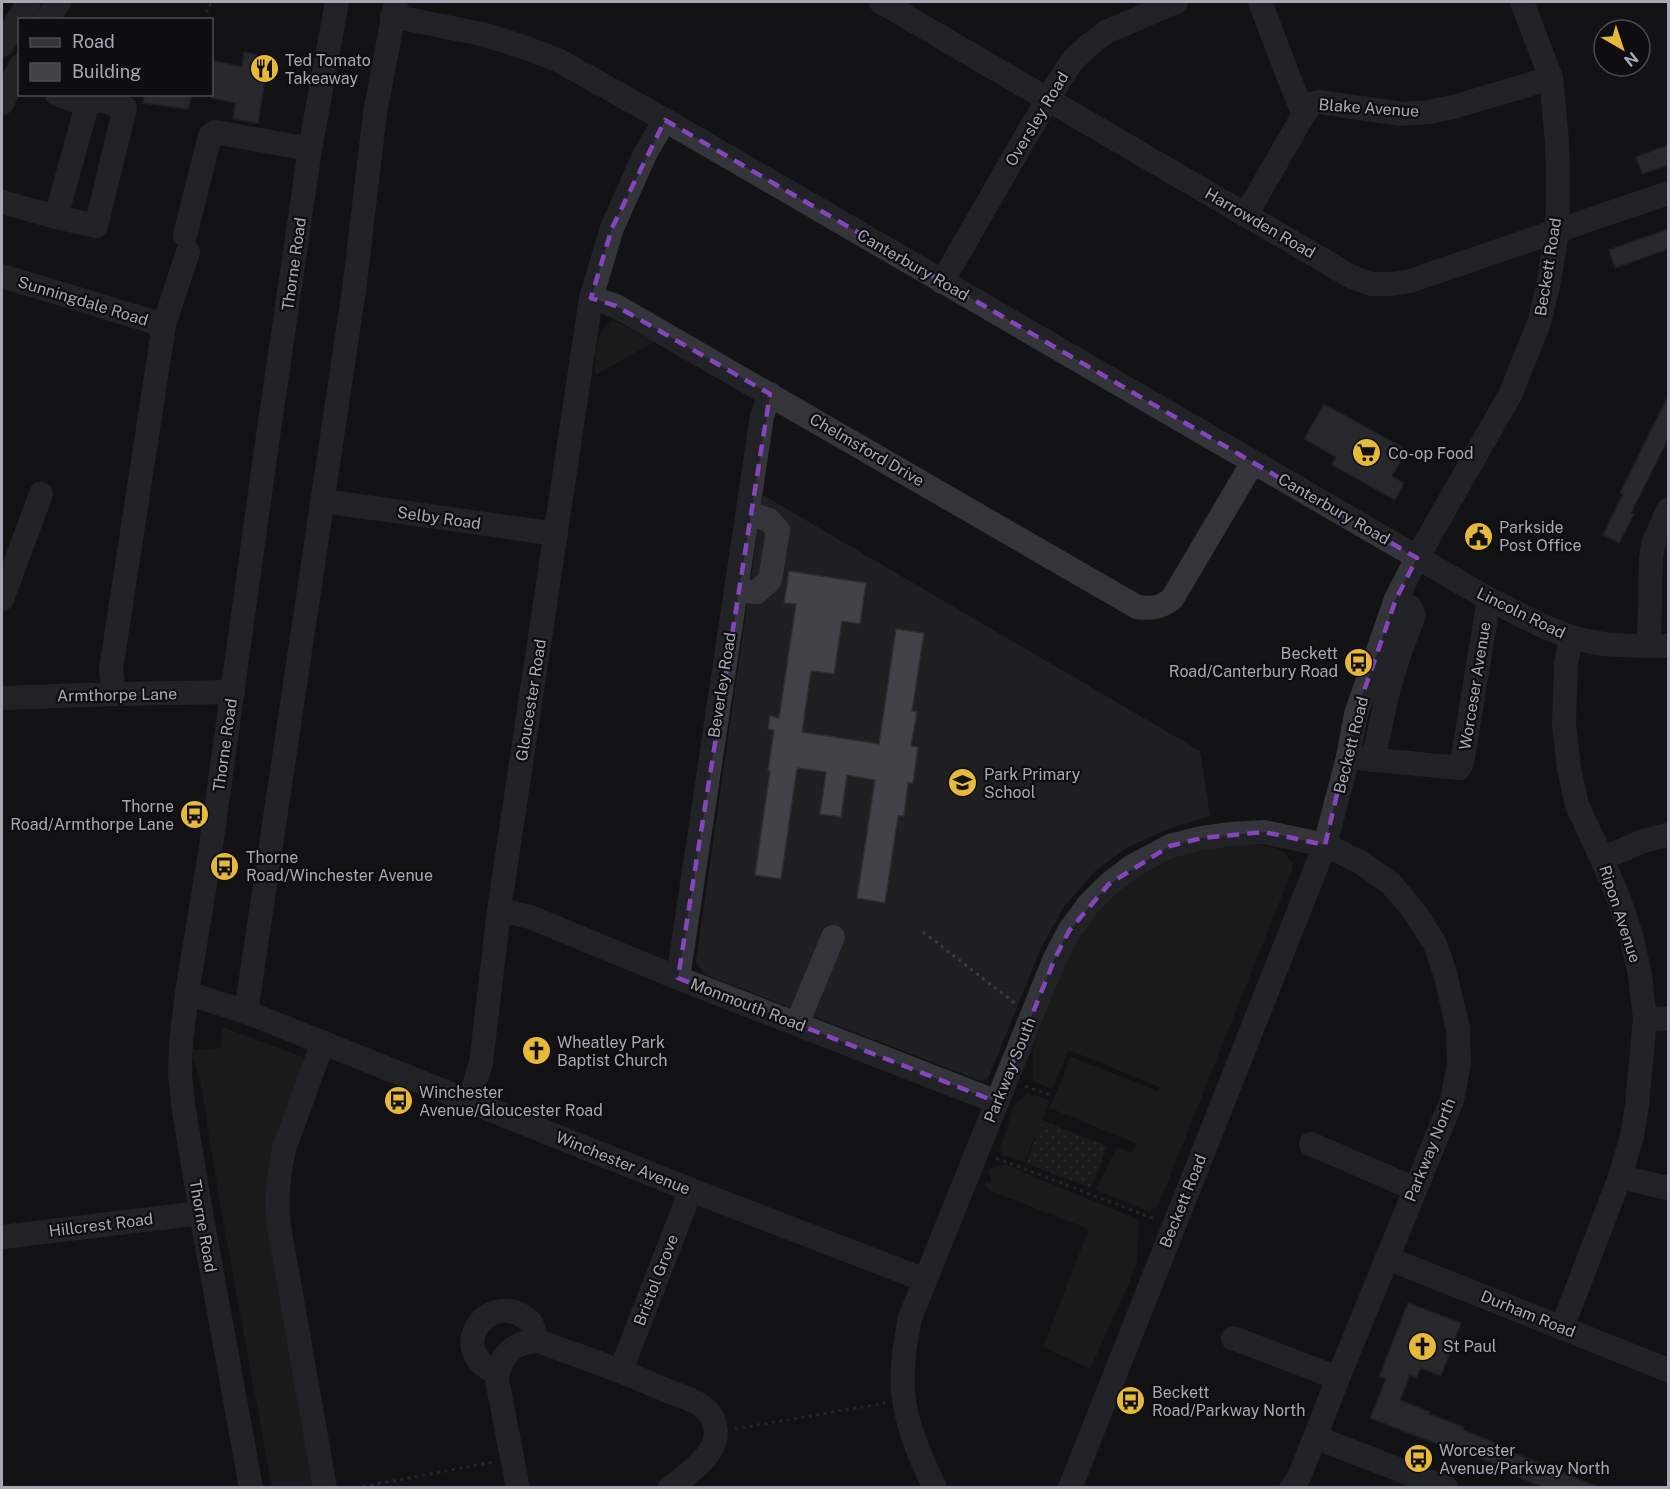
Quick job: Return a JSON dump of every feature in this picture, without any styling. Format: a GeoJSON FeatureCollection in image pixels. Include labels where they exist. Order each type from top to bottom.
{"type":"FeatureCollection","features":[{"type":"Feature","properties":{"kind":"street"},"geometry":{"type":"LineString","coordinates":[[19,18],[29,2]]}},
{"type":"Feature","properties":{"kind":"street"},"geometry":{"type":"LineString","coordinates":[[47,18],[59,2]]}},
{"type":"Feature","properties":{"kind":"street","name":"Thorne Road"},"geometry":{"type":"LineString","coordinates":[[250,1488],[183,1104],[180,1074],[181,1042],[310,149],[338,2]]}},
{"type":"Feature","properties":{"kind":"street","name":"Harrowden Road"},"geometry":{"type":"LineString","coordinates":[[881,2],[1352,277],[1371,284],[1391,284],[1410,280],[1668,194]]}},
{"type":"Feature","properties":{"kind":"street","name":"Oversley Road"},"geometry":{"type":"LineString","coordinates":[[942,282],[1072,61],[1106,32],[1176,2]]}},
{"type":"Feature","properties":{"kind":"street"},"geometry":{"type":"LineString","coordinates":[[1260,2],[1304,114]]}},
{"type":"Feature","properties":{"kind":"street","name":"Beckett Road"},"geometry":{"type":"LineString","coordinates":[[1071,1488],[1325,845],[1348,757],[1356,714],[1396,599],[1510,395],[1539,323],[1557,232],[1557,141],[1551,78],[1522,2]]}},
{"type":"Feature","properties":{"kind":"street"},"geometry":{"type":"LineString","coordinates":[[246,1012],[354,290],[375,113],[394,9]]}},
{"type":"Feature","properties":{"kind":"street","name":"Canterbury Road"},"geometry":{"type":"LineString","coordinates":[[394,9],[486,34],[558,60],[1417,558]]}},
{"type":"Feature","properties":{"kind":"street"},"geometry":{"type":"LineString","coordinates":[[2,45],[18,20]]}},
{"type":"Feature","properties":{"kind":"street"},"geometry":{"type":"LineString","coordinates":[[2,103],[18,74]]}},
{"type":"Feature","properties":{"kind":"street","name":"Blake Avenue"},"geometry":{"type":"LineString","coordinates":[[1246,215],[1311,104],[1319,102],[1402,114],[1430,112],[1551,78]]}},
{"type":"Feature","properties":{"kind":"street"},"geometry":{"type":"LineString","coordinates":[[62,96],[87,105]]}},
{"type":"Feature","properties":{"kind":"street"},"geometry":{"type":"LineString","coordinates":[[2,201],[56,217],[96,226],[125,108],[97,100],[87,105],[56,217]]}},
{"type":"Feature","properties":{"kind":"street"},"geometry":{"type":"LineString","coordinates":[[591,298],[612,228],[645,154],[665,120]]}},
{"type":"Feature","properties":{"kind":"street"},"geometry":{"type":"LineString","coordinates":[[114,694],[111,669],[164,325],[186,244],[210,136],[215,132],[310,149]]}},
{"type":"Feature","properties":{"kind":"street","name":"Sunningdale Road"},"geometry":{"type":"LineString","coordinates":[[2,276],[164,325]]}},
{"type":"Feature","properties":{"kind":"street","name":"Chelmsford Drive"},"geometry":{"type":"LineString","coordinates":[[591,298],[616,306],[1137,608],[1162,607],[1172,598],[1253,462]]}},
{"type":"Feature","properties":{"kind":"street","name":"Gloucester Road"},"geometry":{"type":"LineString","coordinates":[[469,1101],[482,1063],[499,910],[591,298]]}},
{"type":"Feature","properties":{"kind":"street","name":"Beverley Road"},"geometry":{"type":"LineString","coordinates":[[678,978],[762,416],[770,394]]}},
{"type":"Feature","properties":{"kind":"street"},"geometry":{"type":"LineString","coordinates":[[2,599],[41,494]]}},
{"type":"Feature","properties":{"kind":"street","name":"Selby Road"},"geometry":{"type":"LineString","coordinates":[[323,501],[556,534]]}},
{"type":"Feature","properties":{"kind":"street"},"geometry":{"type":"LineString","coordinates":[[1659,646],[1651,557],[1654,542],[1668,510]]}},
{"type":"Feature","properties":{"kind":"street"},"geometry":{"type":"LineString","coordinates":[[736,591],[757,592],[770,580],[778,530],[769,520],[748,513]]}},
{"type":"Feature","properties":{"kind":"street","name":"Lincoln Road"},"geometry":{"type":"LineString","coordinates":[[1417,558],[1546,628],[1599,644],[1659,646]]}},
{"type":"Feature","properties":{"kind":"street"},"geometry":{"type":"LineString","coordinates":[[1373,760],[1389,687],[1414,615],[1410,607],[1396,599]]}},
{"type":"Feature","properties":{"kind":"street","name":"Worceser Avenue"},"geometry":{"type":"LineString","coordinates":[[1348,757],[1459,768],[1462,763],[1489,599]]}},
{"type":"Feature","properties":{"kind":"street","name":"Ripon Avenue"},"geometry":{"type":"LineString","coordinates":[[1562,1328],[1620,1178],[1632,1136],[1657,1018],[1640,975],[1619,899],[1577,805],[1569,769],[1564,724],[1566,664],[1571,637]]}},
{"type":"Feature","properties":{"kind":"street","name":"Armthorpe Lane"},"geometry":{"type":"LineString","coordinates":[[2,698],[233,692]]}},
{"type":"Feature","properties":{"kind":"street","name":"Parkway South"},"geometry":{"type":"LineString","coordinates":[[935,1488],[921,1459],[909,1424],[904,1399],[904,1348],[910,1318],[1055,957],[1069,931],[1095,897],[1109,884],[1131,867],[1170,846],[1202,838],[1264,832],[1325,845]]}},
{"type":"Feature","properties":{"kind":"street"},"geometry":{"type":"LineString","coordinates":[[1602,859],[1643,841],[1668,835]]}},
{"type":"Feature","properties":{"kind":"street","name":"Parkway North"},"geometry":{"type":"LineString","coordinates":[[1291,1488],[1299,1477],[1452,1100],[1459,1064],[1458,1029],[1445,973],[1435,944],[1414,911],[1391,884],[1362,863],[1325,845]]}},
{"type":"Feature","properties":{"kind":"street","name":"Monmouth Road"},"geometry":{"type":"LineString","coordinates":[[499,910],[530,917],[678,978],[997,1102]]}},
{"type":"Feature","properties":{"kind":"street"},"geometry":{"type":"LineString","coordinates":[[797,1024],[833,937]]}},
{"type":"Feature","properties":{"kind":"street","name":"Winchester Avenue"},"geometry":{"type":"LineString","coordinates":[[187,993],[246,1012],[691,1190],[926,1280]]}},
{"type":"Feature","properties":{"kind":"street"},"geometry":{"type":"LineString","coordinates":[[323,1042],[284,1149],[277,1203],[279,1226],[325,1488]]}},
{"type":"Feature","properties":{"kind":"street"},"geometry":{"type":"LineString","coordinates":[[1311,1144],[1415,1190]]}},
{"type":"Feature","properties":{"kind":"street"},"geometry":{"type":"LineString","coordinates":[[1620,1178],[1668,1188]]}},
{"type":"Feature","properties":{"kind":"street","name":"Bristol Grove"},"geometry":{"type":"LineString","coordinates":[[621,1370],[691,1190]]}},
{"type":"Feature","properties":{"kind":"street","name":"Hillcrest Road"},"geometry":{"type":"LineString","coordinates":[[2,1237],[201,1213]]}},
{"type":"Feature","properties":{"kind":"street","name":"Durham Road"},"geometry":{"type":"LineString","coordinates":[[1387,1258],[1668,1370]]}},
{"type":"Feature","properties":{"kind":"street"},"geometry":{"type":"LineString","coordinates":[[497,1373],[486,1368],[474,1353],[474,1333],[487,1316],[502,1310],[517,1312],[531,1323],[536,1341]]}},
{"type":"Feature","properties":{"kind":"street"},"geometry":{"type":"LineString","coordinates":[[1233,1338],[1338,1378]]}},
{"type":"Feature","properties":{"kind":"street"},"geometry":{"type":"LineString","coordinates":[[518,1488],[497,1373],[505,1354],[519,1344],[536,1341],[621,1370],[702,1406],[713,1419],[716,1432],[713,1449],[703,1461],[670,1488]]}},
{"type":"Feature","properties":{"kind":"street"},"geometry":{"type":"LineString","coordinates":[[1315,1437],[1446,1488]]}},
{"type":"Feature","properties":{"kind":"path"},"geometry":{"type":"LineString","coordinates":[[205,18],[208,7],[212,2]]}},
{"type":"Feature","properties":{"kind":"path"},"geometry":{"type":"LineString","coordinates":[[923,932],[1032,1016]]}},
{"type":"Feature","properties":{"kind":"path"},"geometry":{"type":"LineString","coordinates":[[1006,1079],[1050,1095]]}},
{"type":"Feature","properties":{"kind":"path"},"geometry":{"type":"LineString","coordinates":[[978,1151],[1173,1227]]}},
{"type":"Feature","properties":{"kind":"path"},"geometry":{"type":"LineString","coordinates":[[716,1432],[904,1399]]}},
{"type":"Feature","properties":{"kind":"path"},"geometry":{"type":"LineString","coordinates":[[356,1488],[512,1458]]}},
{"type":"Feature","properties":{"kind":"highlighted area"},"geometry":{"type":"Polygon","coordinates":[[[665,120],[1417,558],[1396,599],[1356,714],[1325,845],[1264,832],[1202,838],[1170,846],[1109,884],[1069,931],[1055,958],[997,1102],[678,978],[770,394],[616,306],[591,298],[612,228],[665,120]]]}},
{"type":"Feature","properties":{"kind":"shaded area"},"geometry":{"type":"Polygon","coordinates":[[[613,321],[654,342],[595,375],[599,337],[607,325],[613,321]]]}},
{"type":"Feature","properties":{"kind":"shaded area","name":"Park Primary School"},"geometry":{"type":"Polygon","coordinates":[[[763,495],[1200,751],[1210,816],[1165,830],[1125,849],[1094,872],[1064,907],[1041,948],[988,1079],[981,1081],[706,975],[696,961],[763,495]]]}},
{"type":"Feature","properties":{"kind":"shaded area"},"geometry":{"type":"Polygon","coordinates":[[[1246,844],[1278,849],[1293,863],[1292,870],[1158,1206],[1149,1211],[1096,1190],[1117,1147],[1132,1153],[1136,1143],[1050,1108],[1071,1057],[1157,1091],[1160,1087],[1069,1050],[1052,1089],[1033,1081],[1033,1049],[1074,945],[1095,915],[1120,890],[1151,867],[1182,854],[1217,846],[1246,844]]]}},
{"type":"Feature","properties":{"kind":"shaded area"},"geometry":{"type":"Polygon","coordinates":[[[222,1027],[305,1058],[279,1142],[317,1487],[272,1487],[223,1220],[200,1079],[194,1060],[193,1050],[221,1048],[222,1027]]]}},
{"type":"Feature","properties":{"kind":"shaded area"},"geometry":{"type":"Polygon","coordinates":[[[1027,1093],[1049,1100],[1024,1162],[1002,1155],[1000,1149],[1014,1106],[1027,1093]]]}},
{"type":"Feature","properties":{"kind":"shaded area"},"geometry":{"type":"Polygon","coordinates":[[[1042,1121],[1107,1146],[1091,1188],[1026,1163],[1042,1121]]]}},
{"type":"Feature","properties":{"kind":"shaded area"},"geometry":{"type":"Polygon","coordinates":[[[1006,1165],[1139,1220],[1137,1261],[1090,1369],[1043,1347],[1089,1229],[989,1190],[984,1184],[991,1181],[989,1169],[1006,1165]]]}},
{"type":"Feature","properties":{"kind":"building"},"geometry":{"type":"Polygon","coordinates":[[[244,52],[269,57],[258,123],[233,119],[235,103],[212,98],[213,60],[242,67],[244,52]]]}},
{"type":"Feature","properties":{"kind":"building"},"geometry":{"type":"Polygon","coordinates":[[[144,96],[191,96],[188,109],[143,103],[144,96]]]}},
{"type":"Feature","properties":{"kind":"building"},"geometry":{"type":"Polygon","coordinates":[[[1668,145],[1668,165],[1642,174],[1636,157],[1668,145]]]}},
{"type":"Feature","properties":{"kind":"building"},"geometry":{"type":"Polygon","coordinates":[[[1668,229],[1668,249],[1615,268],[1609,250],[1668,229]]]}},
{"type":"Feature","properties":{"kind":"building"},"geometry":{"type":"Polygon","coordinates":[[[1668,396],[1668,439],[1631,513],[1634,514],[1619,543],[1603,535],[1623,494],[1620,493],[1668,396]]]}},
{"type":"Feature","properties":{"kind":"building","name":"Co-op Food"},"geometry":{"type":"Polygon","coordinates":[[[1324,404],[1407,450],[1392,476],[1404,483],[1395,500],[1332,465],[1336,457],[1304,439],[1324,404]]]}},
{"type":"Feature","properties":{"kind":"building"},"geometry":{"type":"Polygon","coordinates":[[[789,571],[866,583],[860,624],[842,621],[834,674],[811,671],[802,732],[879,744],[896,629],[924,633],[912,711],[917,712],[911,746],[918,747],[913,783],[908,783],[904,816],[898,816],[885,903],[857,898],[875,780],[847,775],[841,817],[820,814],[826,772],[797,768],[781,879],[755,875],[774,730],[768,729],[770,716],[779,718],[796,604],[784,603],[789,571]]]}},
{"type":"Feature","properties":{"kind":"building"},"geometry":{"type":"Polygon","coordinates":[[[1408,1303],[1461,1323],[1441,1376],[1421,1368],[1416,1378],[1410,1375],[1400,1400],[1464,1427],[1463,1430],[1508,1448],[1507,1450],[1601,1488],[1544,1488],[1508,1473],[1509,1470],[1457,1449],[1456,1451],[1370,1418],[1386,1379],[1379,1377],[1408,1303]]]}},
{"type":"Feature","properties":{"kind":"place","name":"Ted Tomato Takeaway"},"geometry":{"type":"Point","coordinates":[264,69]}},
{"type":"Feature","properties":{"kind":"place","name":"Co-op Food"},"geometry":{"type":"Point","coordinates":[1367,453]}},
{"type":"Feature","properties":{"kind":"place","name":"Parkside Post Office"},"geometry":{"type":"Point","coordinates":[1478,536]}},
{"type":"Feature","properties":{"kind":"place","name":"Beckett Road/Canterbury Road"},"geometry":{"type":"Point","coordinates":[1359,662]}},
{"type":"Feature","properties":{"kind":"place","name":"Park Primary School"},"geometry":{"type":"Point","coordinates":[963,783]}},
{"type":"Feature","properties":{"kind":"place","name":"Thorne Road/Armthorpe Lane"},"geometry":{"type":"Point","coordinates":[195,815]}},
{"type":"Feature","properties":{"kind":"place","name":"Thorne Road/Winchester Avenue"},"geometry":{"type":"Point","coordinates":[225,866]}},
{"type":"Feature","properties":{"kind":"place","name":"Wheatley Park Baptist Church"},"geometry":{"type":"Point","coordinates":[536,1051]}},
{"type":"Feature","properties":{"kind":"place","name":"Winchester Avenue/Gloucester Road"},"geometry":{"type":"Point","coordinates":[398,1101]}},
{"type":"Feature","properties":{"kind":"place","name":"St Paul"},"geometry":{"type":"Point","coordinates":[1422,1346]}},
{"type":"Feature","properties":{"kind":"place","name":"Beckett Road/Parkway North"},"geometry":{"type":"Point","coordinates":[1131,1401]}},
{"type":"Feature","properties":{"kind":"place","name":"Worcester Avenue/Parkway North"},"geometry":{"type":"Point","coordinates":[1418,1459]}}]}
